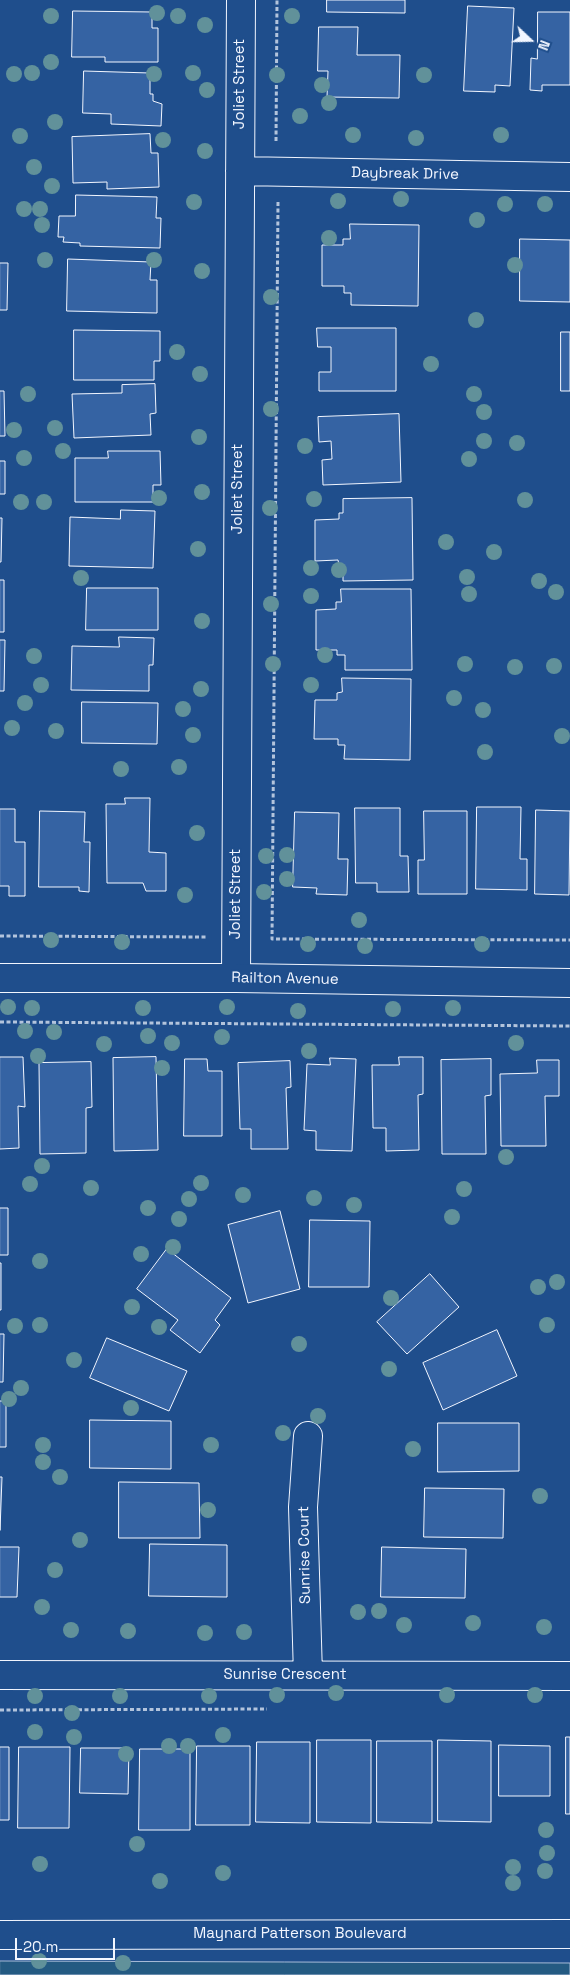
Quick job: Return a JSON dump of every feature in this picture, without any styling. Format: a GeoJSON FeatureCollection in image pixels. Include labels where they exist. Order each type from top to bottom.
{"type":"FeatureCollection","features":[{"type":"Feature","properties":{"kind":"street","name":"Joliet Street"},"geometry":{"type":"LineString","coordinates":[[236,978],[240,0]]}},
{"type":"Feature","properties":{"kind":"street","name":"Daybreak Drive"},"geometry":{"type":"LineString","coordinates":[[240,171],[570,177]]}},
{"type":"Feature","properties":{"kind":"street","name":"Railton Avenue"},"geometry":{"type":"LineString","coordinates":[[0,978],[236,978],[570,983]]}},
{"type":"Feature","properties":{"kind":"street","name":"Sunrise Court"},"geometry":{"type":"LineString","coordinates":[[308,1436],[303,1507],[308,1675]]}},
{"type":"Feature","properties":{"kind":"street","name":"Sunrise Crescent"},"geometry":{"type":"LineString","coordinates":[[0,1674],[570,1676]]}},
{"type":"Feature","properties":{"kind":"street","name":"Maynard Patterson Boulevard"},"geometry":{"type":"LineString","coordinates":[[0,1934],[570,1934]]}},
{"type":"Feature","properties":{"kind":"path"},"geometry":{"type":"LineString","coordinates":[[276,146],[277,0]]}},
{"type":"Feature","properties":{"kind":"path"},"geometry":{"type":"LineString","coordinates":[[278,197],[272,939],[570,940]]}},
{"type":"Feature","properties":{"kind":"path"},"geometry":{"type":"LineString","coordinates":[[0,936],[207,937]]}},
{"type":"Feature","properties":{"kind":"path"},"geometry":{"type":"LineString","coordinates":[[0,1022],[570,1026]]}},
{"type":"Feature","properties":{"kind":"shaded area"},"geometry":{"type":"Polygon","coordinates":[[[0,1961],[570,1963],[570,1975],[0,1975],[0,1961]]]}},
{"type":"Feature","properties":{"kind":"building"},"geometry":{"type":"Polygon","coordinates":[[[327,0],[405,0],[405,13],[327,12],[327,0]]]}},
{"type":"Feature","properties":{"kind":"building"},"geometry":{"type":"Polygon","coordinates":[[[468,6],[514,8],[510,86],[495,85],[495,92],[464,91],[468,6]]]}},
{"type":"Feature","properties":{"kind":"building"},"geometry":{"type":"Polygon","coordinates":[[[73,11],[152,12],[152,28],[158,28],[158,62],[105,62],[105,57],[72,57],[73,11]]]}},
{"type":"Feature","properties":{"kind":"building"},"geometry":{"type":"Polygon","coordinates":[[[538,12],[570,12],[570,85],[542,85],[542,91],[530,90],[531,58],[537,59],[538,12]]]}},
{"type":"Feature","properties":{"kind":"building"},"geometry":{"type":"Polygon","coordinates":[[[319,27],[358,27],[357,55],[400,55],[399,98],[327,97],[328,71],[318,71],[319,27]]]}},
{"type":"Feature","properties":{"kind":"building"},"geometry":{"type":"Polygon","coordinates":[[[84,71],[150,73],[150,94],[153,94],[153,101],[162,104],[161,126],[111,124],[111,114],[83,113],[84,71]]]}},
{"type":"Feature","properties":{"kind":"building"},"geometry":{"type":"Polygon","coordinates":[[[150,134],[151,153],[158,153],[159,187],[107,189],[107,182],[73,183],[72,137],[150,134]]]}},
{"type":"Feature","properties":{"kind":"building"},"geometry":{"type":"Polygon","coordinates":[[[76,195],[157,197],[156,218],[161,218],[160,248],[80,246],[80,243],[63,242],[64,237],[58,237],[59,216],[75,216],[76,195]]]}},
{"type":"Feature","properties":{"kind":"building"},"geometry":{"type":"Polygon","coordinates":[[[350,224],[419,225],[418,306],[351,305],[351,293],[344,293],[344,286],[322,286],[322,245],[343,245],[343,239],[350,239],[350,224]]]}},
{"type":"Feature","properties":{"kind":"building"},"geometry":{"type":"Polygon","coordinates":[[[520,239],[570,240],[570,302],[520,301],[520,239]]]}},
{"type":"Feature","properties":{"kind":"building"},"geometry":{"type":"Polygon","coordinates":[[[68,259],[151,262],[150,280],[157,280],[157,313],[67,311],[68,259]]]}},
{"type":"Feature","properties":{"kind":"building"},"geometry":{"type":"Polygon","coordinates":[[[0,263],[8,263],[7,310],[0,310],[0,263]]]}},
{"type":"Feature","properties":{"kind":"building"},"geometry":{"type":"Polygon","coordinates":[[[317,328],[396,328],[396,391],[319,391],[319,372],[331,372],[331,347],[318,347],[317,328]]]}},
{"type":"Feature","properties":{"kind":"building"},"geometry":{"type":"Polygon","coordinates":[[[74,330],[160,331],[160,361],[154,361],[154,380],[74,380],[74,330]]]}},
{"type":"Feature","properties":{"kind":"building"},"geometry":{"type":"Polygon","coordinates":[[[561,332],[570,332],[570,391],[561,391],[561,332]]]}},
{"type":"Feature","properties":{"kind":"building"},"geometry":{"type":"Polygon","coordinates":[[[155,384],[156,413],[150,414],[151,435],[74,438],[72,394],[122,393],[122,385],[155,384]]]}},
{"type":"Feature","properties":{"kind":"building"},"geometry":{"type":"Polygon","coordinates":[[[0,391],[4,391],[5,436],[0,436],[0,391]]]}},
{"type":"Feature","properties":{"kind":"building"},"geometry":{"type":"Polygon","coordinates":[[[399,414],[401,482],[323,485],[322,460],[332,459],[331,441],[319,442],[318,417],[399,414]]]}},
{"type":"Feature","properties":{"kind":"building"},"geometry":{"type":"Polygon","coordinates":[[[108,451],[160,451],[161,485],[153,485],[153,502],[75,502],[75,458],[108,458],[108,451]]]}},
{"type":"Feature","properties":{"kind":"building"},"geometry":{"type":"Polygon","coordinates":[[[0,461],[5,461],[5,494],[0,494],[0,461]]]}},
{"type":"Feature","properties":{"kind":"building"},"geometry":{"type":"Polygon","coordinates":[[[412,498],[413,580],[343,581],[343,566],[339,566],[338,560],[315,561],[315,520],[339,519],[339,513],[343,513],[343,499],[412,498]]]}},
{"type":"Feature","properties":{"kind":"building"},"geometry":{"type":"Polygon","coordinates":[[[121,510],[155,511],[153,568],[69,566],[70,517],[120,519],[121,510]]]}},
{"type":"Feature","properties":{"kind":"building"},"geometry":{"type":"Polygon","coordinates":[[[0,518],[2,518],[1,562],[0,562],[0,518]]]}},
{"type":"Feature","properties":{"kind":"building"},"geometry":{"type":"Polygon","coordinates":[[[0,580],[4,580],[4,632],[0,632],[0,580]]]}},
{"type":"Feature","properties":{"kind":"building"},"geometry":{"type":"Polygon","coordinates":[[[87,588],[158,588],[158,630],[86,630],[87,588]]]}},
{"type":"Feature","properties":{"kind":"building"},"geometry":{"type":"Polygon","coordinates":[[[341,589],[411,589],[412,670],[345,670],[345,655],[337,655],[337,650],[316,650],[316,610],[336,609],[336,602],[341,602],[341,589]]]}},
{"type":"Feature","properties":{"kind":"building"},"geometry":{"type":"Polygon","coordinates":[[[119,637],[154,638],[153,665],[149,665],[149,691],[71,690],[72,646],[119,647],[119,637]]]}},
{"type":"Feature","properties":{"kind":"building"},"geometry":{"type":"Polygon","coordinates":[[[0,640],[5,640],[4,691],[0,691],[0,640]]]}},
{"type":"Feature","properties":{"kind":"building"},"geometry":{"type":"Polygon","coordinates":[[[342,678],[411,679],[410,760],[344,759],[345,745],[338,745],[338,739],[314,739],[315,700],[337,700],[337,693],[342,692],[342,678]]]}},
{"type":"Feature","properties":{"kind":"building"},"geometry":{"type":"Polygon","coordinates":[[[82,702],[158,703],[157,744],[82,743],[82,702]]]}},
{"type":"Feature","properties":{"kind":"building"},"geometry":{"type":"Polygon","coordinates":[[[125,798],[150,798],[149,852],[166,853],[166,891],[146,891],[143,883],[107,883],[106,804],[125,804],[125,798]]]}},
{"type":"Feature","properties":{"kind":"building"},"geometry":{"type":"Polygon","coordinates":[[[477,807],[521,807],[520,859],[527,859],[527,890],[476,889],[477,807]]]}},
{"type":"Feature","properties":{"kind":"building"},"geometry":{"type":"Polygon","coordinates":[[[355,808],[400,808],[400,856],[408,856],[409,892],[377,892],[377,883],[356,883],[355,808]]]}},
{"type":"Feature","properties":{"kind":"building"},"geometry":{"type":"Polygon","coordinates":[[[0,809],[15,809],[15,842],[25,842],[25,896],[9,896],[9,886],[0,886],[0,809]]]}},
{"type":"Feature","properties":{"kind":"building"},"geometry":{"type":"Polygon","coordinates":[[[536,810],[570,811],[569,895],[535,894],[536,810]]]}},
{"type":"Feature","properties":{"kind":"building"},"geometry":{"type":"Polygon","coordinates":[[[40,811],[85,812],[84,842],[90,842],[89,892],[79,891],[79,887],[39,887],[40,811]]]}},
{"type":"Feature","properties":{"kind":"building"},"geometry":{"type":"Polygon","coordinates":[[[424,811],[467,811],[467,894],[418,894],[418,860],[424,860],[424,811]]]}},
{"type":"Feature","properties":{"kind":"building"},"geometry":{"type":"Polygon","coordinates":[[[295,812],[339,813],[338,859],[348,859],[347,895],[316,894],[317,888],[293,887],[295,812]]]}},
{"type":"Feature","properties":{"kind":"building"},"geometry":{"type":"Polygon","coordinates":[[[0,1057],[23,1057],[25,1107],[18,1106],[19,1148],[0,1149],[0,1057]]]}},
{"type":"Feature","properties":{"kind":"building"},"geometry":{"type":"Polygon","coordinates":[[[156,1057],[158,1150],[114,1151],[113,1058],[156,1057]]]}},
{"type":"Feature","properties":{"kind":"building"},"geometry":{"type":"Polygon","coordinates":[[[399,1057],[423,1057],[423,1094],[418,1095],[419,1150],[386,1151],[386,1128],[373,1128],[372,1065],[399,1065],[399,1057]]]}},
{"type":"Feature","properties":{"kind":"building"},"geometry":{"type":"Polygon","coordinates":[[[330,1058],[356,1059],[352,1151],[316,1150],[316,1131],[304,1130],[307,1064],[330,1065],[330,1058]]]}},
{"type":"Feature","properties":{"kind":"building"},"geometry":{"type":"Polygon","coordinates":[[[185,1059],[207,1059],[208,1071],[222,1071],[222,1136],[184,1136],[185,1059]]]}},
{"type":"Feature","properties":{"kind":"building"},"geometry":{"type":"Polygon","coordinates":[[[491,1059],[491,1095],[485,1096],[486,1154],[442,1154],[441,1060],[491,1059]]]}},
{"type":"Feature","properties":{"kind":"building"},"geometry":{"type":"Polygon","coordinates":[[[537,1060],[559,1060],[559,1096],[545,1096],[546,1146],[501,1146],[500,1074],[537,1073],[537,1060]]]}},
{"type":"Feature","properties":{"kind":"building"},"geometry":{"type":"Polygon","coordinates":[[[290,1061],[291,1087],[286,1088],[288,1149],[251,1149],[251,1129],[240,1129],[238,1063],[290,1061]]]}},
{"type":"Feature","properties":{"kind":"building"},"geometry":{"type":"Polygon","coordinates":[[[91,1062],[92,1107],[86,1108],[86,1153],[40,1154],[39,1063],[91,1062]]]}},
{"type":"Feature","properties":{"kind":"building"},"geometry":{"type":"Polygon","coordinates":[[[0,1208],[8,1208],[8,1255],[0,1255],[0,1208]]]}},
{"type":"Feature","properties":{"kind":"building"},"geometry":{"type":"Polygon","coordinates":[[[280,1211],[300,1289],[248,1303],[228,1225],[280,1211]]]}},
{"type":"Feature","properties":{"kind":"building"},"geometry":{"type":"Polygon","coordinates":[[[310,1220],[370,1221],[369,1287],[309,1287],[310,1220]]]}},
{"type":"Feature","properties":{"kind":"building"},"geometry":{"type":"Polygon","coordinates":[[[167,1249],[231,1298],[215,1320],[220,1325],[200,1353],[170,1330],[178,1320],[137,1289],[167,1249]]]}},
{"type":"Feature","properties":{"kind":"building"},"geometry":{"type":"Polygon","coordinates":[[[1,1263],[1,1310],[0,1310],[1,1263]]]}},
{"type":"Feature","properties":{"kind":"building"},"geometry":{"type":"Polygon","coordinates":[[[430,1274],[459,1307],[407,1354],[377,1322],[430,1274]]]}},
{"type":"Feature","properties":{"kind":"building"},"geometry":{"type":"Polygon","coordinates":[[[497,1330],[517,1376],[443,1410],[423,1363],[497,1330]]]}},
{"type":"Feature","properties":{"kind":"building"},"geometry":{"type":"Polygon","coordinates":[[[0,1334],[4,1334],[3,1382],[0,1382],[0,1334]]]}},
{"type":"Feature","properties":{"kind":"building"},"geometry":{"type":"Polygon","coordinates":[[[107,1338],[187,1371],[169,1411],[90,1378],[107,1338]]]}},
{"type":"Feature","properties":{"kind":"building"},"geometry":{"type":"Polygon","coordinates":[[[0,1401],[6,1401],[6,1447],[0,1447],[0,1401]]]}},
{"type":"Feature","properties":{"kind":"building"},"geometry":{"type":"Polygon","coordinates":[[[90,1420],[171,1421],[171,1469],[90,1468],[90,1420]]]}},
{"type":"Feature","properties":{"kind":"building"},"geometry":{"type":"Polygon","coordinates":[[[438,1423],[519,1423],[519,1471],[438,1472],[438,1423]]]}},
{"type":"Feature","properties":{"kind":"building"},"geometry":{"type":"Polygon","coordinates":[[[0,1477],[2,1477],[0,1530],[0,1477]]]}},
{"type":"Feature","properties":{"kind":"building"},"geometry":{"type":"Polygon","coordinates":[[[119,1482],[199,1483],[200,1538],[119,1538],[119,1482]]]}},
{"type":"Feature","properties":{"kind":"building"},"geometry":{"type":"Polygon","coordinates":[[[425,1488],[504,1489],[503,1538],[424,1537],[425,1488]]]}},
{"type":"Feature","properties":{"kind":"building"},"geometry":{"type":"Polygon","coordinates":[[[150,1544],[227,1545],[227,1597],[149,1596],[150,1544]]]}},
{"type":"Feature","properties":{"kind":"building"},"geometry":{"type":"Polygon","coordinates":[[[0,1547],[19,1547],[17,1597],[0,1597],[0,1547]]]}},
{"type":"Feature","properties":{"kind":"building"},"geometry":{"type":"Polygon","coordinates":[[[382,1547],[466,1549],[465,1598],[381,1597],[382,1547]]]}},
{"type":"Feature","properties":{"kind":"building"},"geometry":{"type":"Polygon","coordinates":[[[566,1737],[570,1737],[570,1814],[566,1814],[566,1737]]]}},
{"type":"Feature","properties":{"kind":"building"},"geometry":{"type":"Polygon","coordinates":[[[317,1740],[371,1740],[371,1823],[317,1822],[317,1740]]]}},
{"type":"Feature","properties":{"kind":"building"},"geometry":{"type":"Polygon","coordinates":[[[438,1740],[491,1741],[491,1822],[438,1821],[438,1740]]]}},
{"type":"Feature","properties":{"kind":"building"},"geometry":{"type":"Polygon","coordinates":[[[377,1741],[432,1741],[432,1823],[377,1822],[377,1741]]]}},
{"type":"Feature","properties":{"kind":"building"},"geometry":{"type":"Polygon","coordinates":[[[257,1742],[310,1742],[310,1823],[256,1822],[257,1742]]]}},
{"type":"Feature","properties":{"kind":"building"},"geometry":{"type":"Polygon","coordinates":[[[499,1745],[550,1746],[550,1796],[499,1796],[499,1745]]]}},
{"type":"Feature","properties":{"kind":"building"},"geometry":{"type":"Polygon","coordinates":[[[197,1746],[250,1746],[250,1825],[196,1825],[197,1746]]]}},
{"type":"Feature","properties":{"kind":"building"},"geometry":{"type":"Polygon","coordinates":[[[0,1747],[9,1747],[9,1820],[0,1820],[0,1747]]]}},
{"type":"Feature","properties":{"kind":"building"},"geometry":{"type":"Polygon","coordinates":[[[19,1747],[70,1747],[69,1828],[18,1828],[19,1747]]]}},
{"type":"Feature","properties":{"kind":"building"},"geometry":{"type":"Polygon","coordinates":[[[81,1748],[129,1748],[128,1794],[80,1793],[81,1748]]]}},
{"type":"Feature","properties":{"kind":"building"},"geometry":{"type":"Polygon","coordinates":[[[140,1749],[190,1749],[190,1830],[139,1830],[140,1749]]]}}]}
